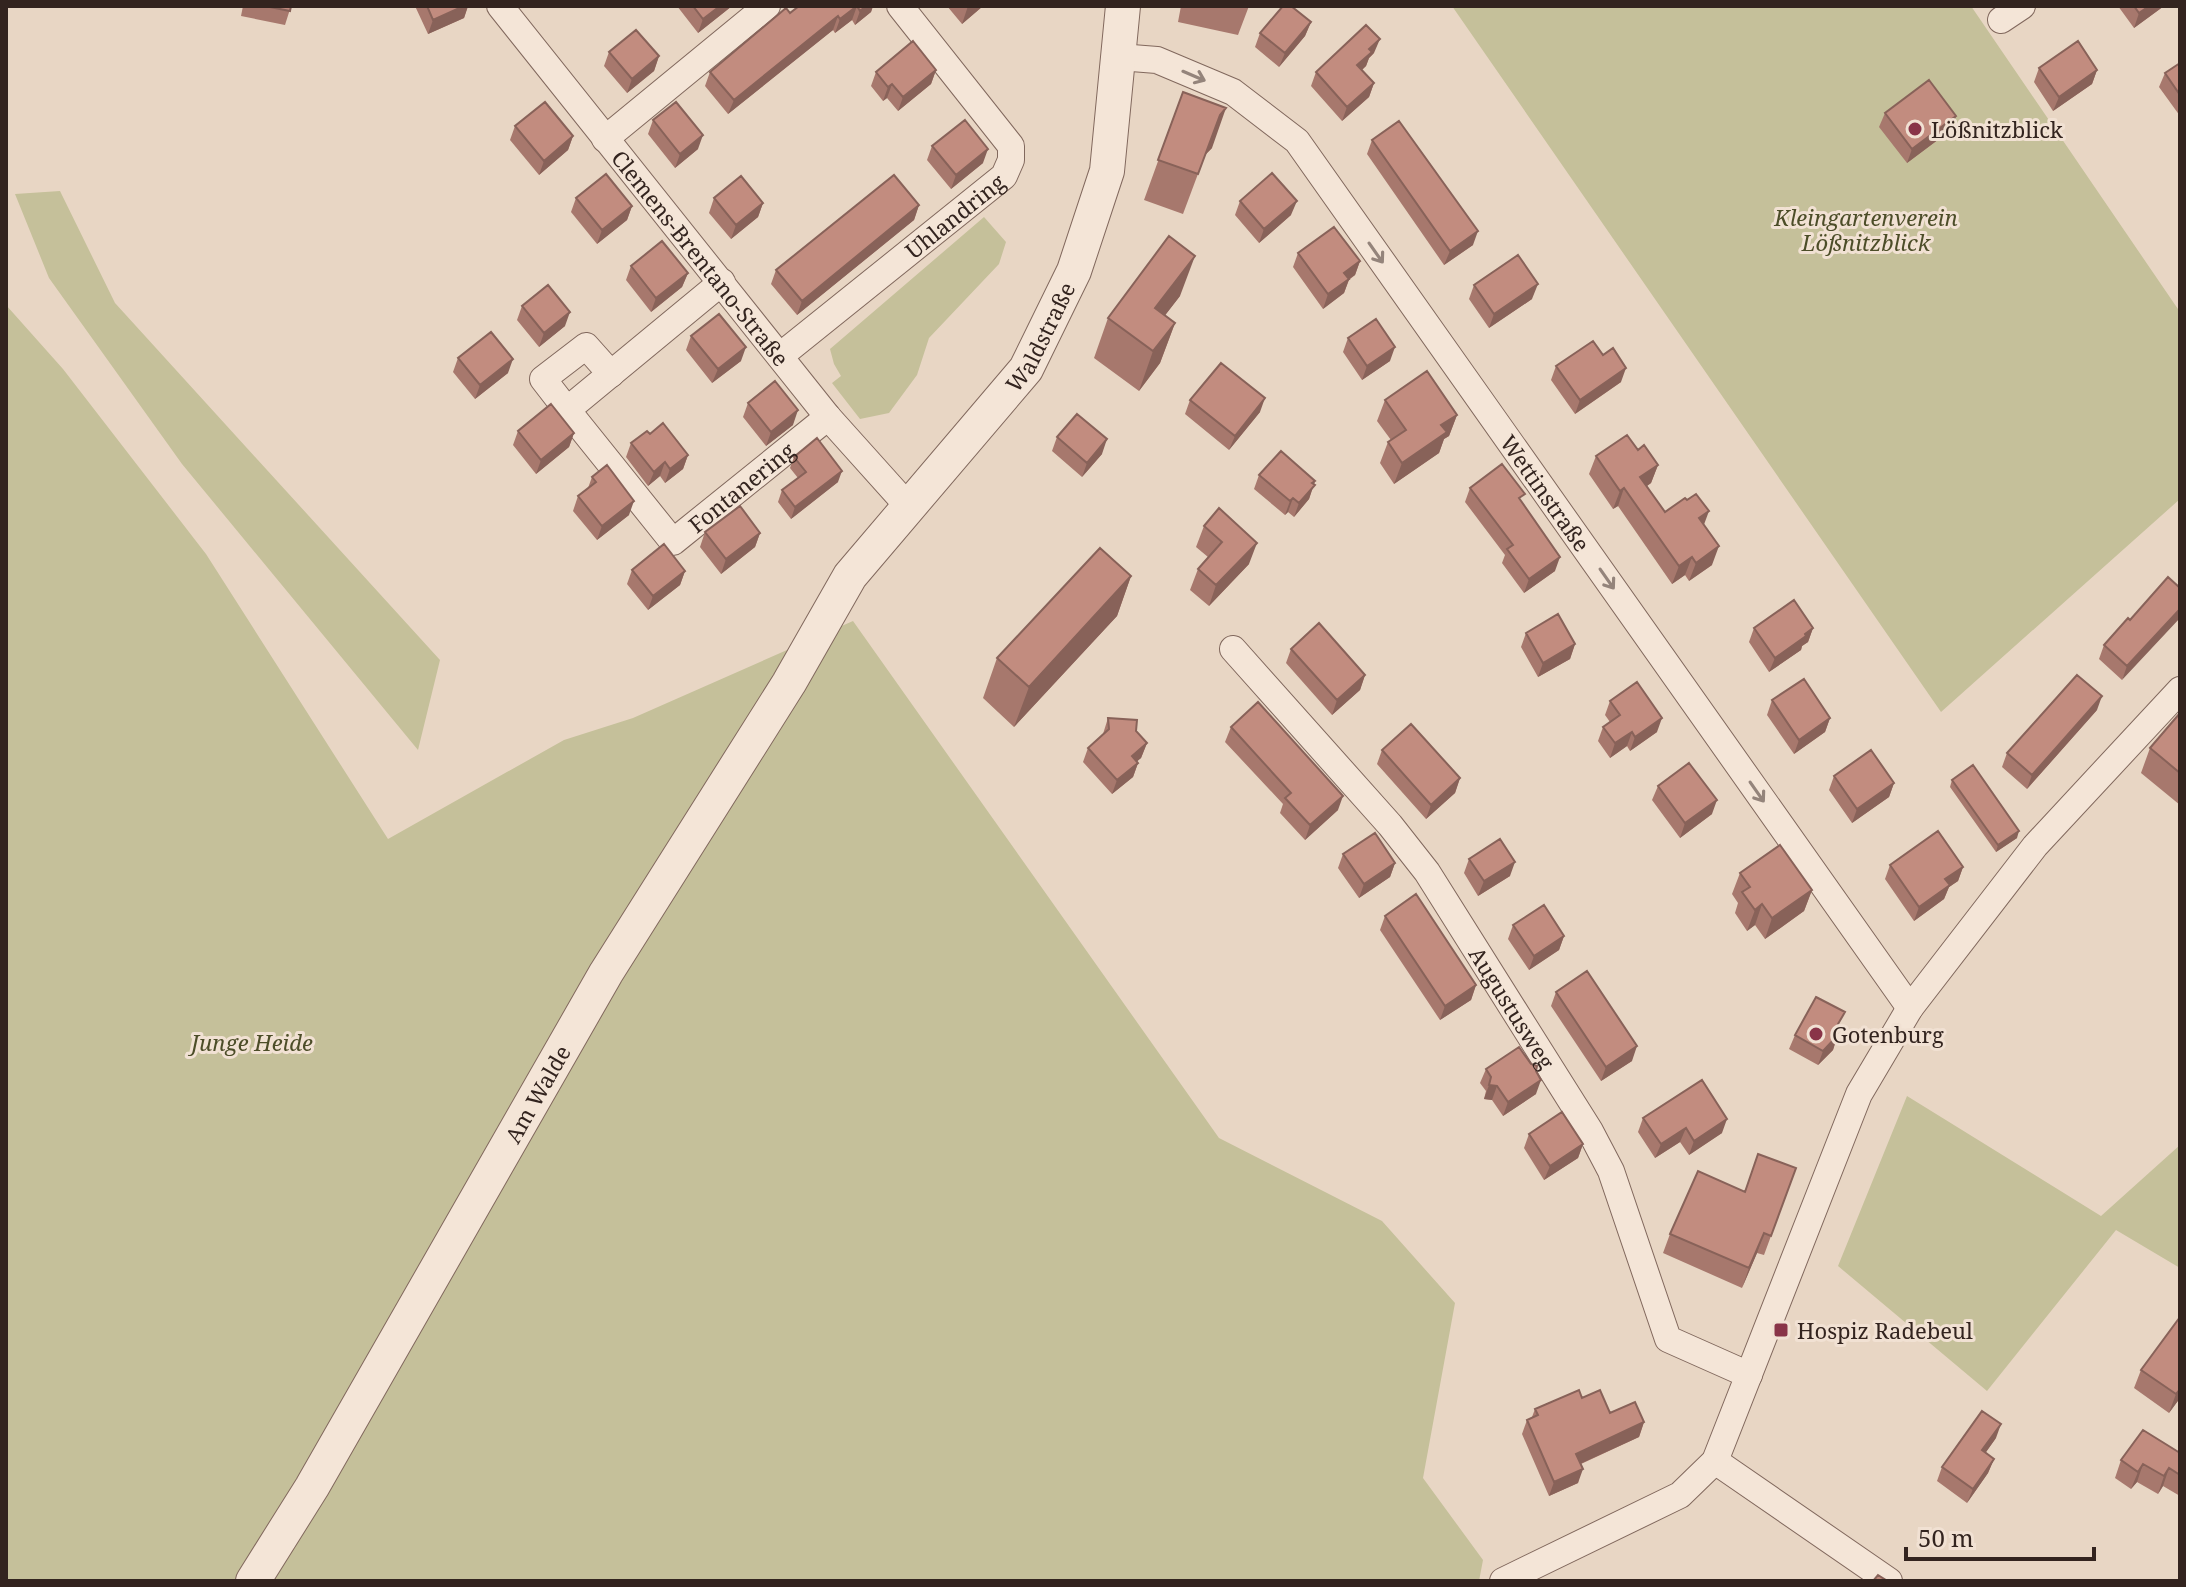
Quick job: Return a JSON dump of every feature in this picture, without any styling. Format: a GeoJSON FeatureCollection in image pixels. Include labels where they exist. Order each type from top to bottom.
{"type":"FeatureCollection","features":[{"type":"Feature","properties":{"kind":"street"},"geometry":{"type":"LineString","coordinates":[[605,139],[767,6]]}},
{"type":"Feature","properties":{"kind":"street","name":"Uhlandring"},"geometry":{"type":"LineString","coordinates":[[780,356],[1004,176],[1011,160],[1011,146],[900,6]]}},
{"type":"Feature","properties":{"kind":"street","name":"Waldstraße"},"geometry":{"type":"LineString","coordinates":[[830,610],[850,576],[907,505],[1026,369],[1074,271],[1107,171],[1123,6]]}},
{"type":"Feature","properties":{"kind":"street","name":"Clemens-Brentano-Straße"},"geometry":{"type":"LineString","coordinates":[[502,7],[828,417],[907,505]]}},
{"type":"Feature","properties":{"kind":"street","name":"Wettinstraße"},"geometry":{"type":"LineString","coordinates":[[1119,57],[1157,60],[1233,92],[1297,141],[1910,1008]]}},
{"type":"Feature","properties":{"kind":"street"},"geometry":{"type":"LineString","coordinates":[[567,410],[722,282]]}},
{"type":"Feature","properties":{"kind":"street","name":"Fontanering"},"geometry":{"type":"LineString","coordinates":[[611,374],[586,346],[543,379],[673,542],[828,417]]}},
{"type":"Feature","properties":{"kind":"street","name":"Am Walde"},"geometry":{"type":"LineString","coordinates":[[253,1581],[312,1487],[606,973],[789,683],[830,610]]}},
{"type":"Feature","properties":{"kind":"street","name":"Augustusweg"},"geometry":{"type":"LineString","coordinates":[[1233,649],[1390,825],[1427,872],[1590,1131],[1611,1171],[1668,1339],[1749,1375]]}},
{"type":"Feature","properties":{"kind":"street"},"geometry":{"type":"LineString","coordinates":[[1503,1581],[1680,1495],[1715,1461],[1859,1094],[1910,1008],[2035,846],[2180,690]]}},
{"type":"Feature","properties":{"kind":"street"},"geometry":{"type":"LineString","coordinates":[[1715,1461],[1889,1581]]}},
{"type":"Feature","properties":{"kind":"green space","name":"Kleingartenverein Lößnitzblick"},"geometry":{"type":"Polygon","coordinates":[[[1452,6],[1971,6],[2180,312],[2180,499],[1941,712],[1452,6]]]}},
{"type":"Feature","properties":{"kind":"green space"},"geometry":{"type":"Polygon","coordinates":[[[60,191],[115,303],[440,660],[418,750],[182,464],[49,278],[15,194],[60,191]]]}},
{"type":"Feature","properties":{"kind":"green space"},"geometry":{"type":"Polygon","coordinates":[[[984,217],[1006,242],[999,264],[929,338],[917,375],[889,413],[860,419],[832,383],[841,376],[830,349],[984,217]]]}},
{"type":"Feature","properties":{"kind":"green space","name":"Junge Heide"},"geometry":{"type":"Polygon","coordinates":[[[6,305],[63,369],[206,554],[388,839],[564,740],[633,718],[853,621],[1219,1138],[1382,1221],[1455,1303],[1423,1478],[1483,1560],[1479,1581],[6,1581],[6,305]]]}},
{"type":"Feature","properties":{"kind":"green space"},"geometry":{"type":"Polygon","coordinates":[[[1907,1096],[2101,1216],[2180,1145],[2180,1268],[2116,1230],[1987,1391],[1838,1266],[1907,1096]]]}},
{"type":"Feature","properties":{"kind":"building"},"geometry":{"type":"Polygon","coordinates":[[[265,6],[291,6],[290,11],[265,6]]]}},
{"type":"Feature","properties":{"kind":"building"},"geometry":{"type":"Polygon","coordinates":[[[427,6],[464,6],[433,20],[427,6]]]}},
{"type":"Feature","properties":{"kind":"building"},"geometry":{"type":"Polygon","coordinates":[[[693,6],[720,6],[703,19],[693,6]]]}},
{"type":"Feature","properties":{"kind":"building"},"geometry":{"type":"Polygon","coordinates":[[[799,6],[857,6],[840,19],[838,16],[734,100],[710,72],[786,8],[790,13],[799,6]]]}},
{"type":"Feature","properties":{"kind":"building"},"geometry":{"type":"Polygon","coordinates":[[[1283,6],[1291,6],[1311,22],[1285,53],[1260,33],[1283,6]]]}},
{"type":"Feature","properties":{"kind":"building"},"geometry":{"type":"Polygon","coordinates":[[[2134,6],[2149,6],[2139,13],[2134,6]]]}},
{"type":"Feature","properties":{"kind":"building"},"geometry":{"type":"Polygon","coordinates":[[[1366,25],[1380,39],[1369,49],[1372,52],[1357,65],[1374,83],[1347,107],[1316,72],[1366,25]]]}},
{"type":"Feature","properties":{"kind":"building"},"geometry":{"type":"Polygon","coordinates":[[[636,30],[659,56],[632,79],[609,52],[636,30]]]}},
{"type":"Feature","properties":{"kind":"building"},"geometry":{"type":"Polygon","coordinates":[[[913,41],[936,70],[903,97],[892,84],[888,87],[876,72],[913,41]]]}},
{"type":"Feature","properties":{"kind":"building"},"geometry":{"type":"Polygon","coordinates":[[[2078,41],[2097,70],[2059,97],[2039,68],[2078,41]]]}},
{"type":"Feature","properties":{"kind":"building"},"geometry":{"type":"Polygon","coordinates":[[[2180,63],[2180,95],[2165,73],[2180,63]]]}},
{"type":"Feature","properties":{"kind":"building","name":"Lößnitzblick"},"geometry":{"type":"Polygon","coordinates":[[[1929,80],[1956,116],[1912,149],[1885,113],[1929,80]]]}},
{"type":"Feature","properties":{"kind":"building"},"geometry":{"type":"Polygon","coordinates":[[[1183,92],[1226,108],[1220,115],[1198,174],[1158,160],[1183,92]]]}},
{"type":"Feature","properties":{"kind":"building"},"geometry":{"type":"Polygon","coordinates":[[[545,102],[573,136],[544,161],[515,126],[545,102]]]}},
{"type":"Feature","properties":{"kind":"building"},"geometry":{"type":"Polygon","coordinates":[[[676,102],[703,135],[680,154],[653,120],[676,102]]]}},
{"type":"Feature","properties":{"kind":"building"},"geometry":{"type":"Polygon","coordinates":[[[965,120],[988,149],[956,175],[932,146],[965,120]]]}},
{"type":"Feature","properties":{"kind":"building"},"geometry":{"type":"Polygon","coordinates":[[[1399,121],[1478,231],[1450,251],[1372,140],[1399,121]]]}},
{"type":"Feature","properties":{"kind":"building"},"geometry":{"type":"Polygon","coordinates":[[[1272,173],[1297,201],[1264,229],[1240,201],[1272,173]]]}},
{"type":"Feature","properties":{"kind":"building"},"geometry":{"type":"Polygon","coordinates":[[[606,174],[632,206],[602,230],[576,198],[606,174]]]}},
{"type":"Feature","properties":{"kind":"building"},"geometry":{"type":"Polygon","coordinates":[[[894,175],[919,205],[802,301],[776,270],[894,175]]]}},
{"type":"Feature","properties":{"kind":"building"},"geometry":{"type":"Polygon","coordinates":[[[741,176],[763,203],[736,225],[714,198],[741,176]]]}},
{"type":"Feature","properties":{"kind":"building"},"geometry":{"type":"Polygon","coordinates":[[[1334,227],[1360,261],[1344,273],[1349,279],[1328,294],[1298,253],[1334,227]]]}},
{"type":"Feature","properties":{"kind":"building"},"geometry":{"type":"Polygon","coordinates":[[[1169,236],[1195,256],[1155,308],[1175,323],[1153,351],[1108,318],[1169,236]]]}},
{"type":"Feature","properties":{"kind":"building"},"geometry":{"type":"Polygon","coordinates":[[[662,241],[688,273],[656,298],[631,266],[662,241]]]}},
{"type":"Feature","properties":{"kind":"building"},"geometry":{"type":"Polygon","coordinates":[[[1518,255],[1538,284],[1494,314],[1474,285],[1518,255]]]}},
{"type":"Feature","properties":{"kind":"building"},"geometry":{"type":"Polygon","coordinates":[[[548,285],[570,312],[544,333],[522,306],[548,285]]]}},
{"type":"Feature","properties":{"kind":"building"},"geometry":{"type":"Polygon","coordinates":[[[719,314],[746,347],[718,369],[691,336],[719,314]]]}},
{"type":"Feature","properties":{"kind":"building"},"geometry":{"type":"Polygon","coordinates":[[[1376,319],[1395,347],[1367,366],[1348,338],[1376,319]]]}},
{"type":"Feature","properties":{"kind":"building"},"geometry":{"type":"Polygon","coordinates":[[[491,332],[513,359],[480,385],[458,358],[491,332]]]}},
{"type":"Feature","properties":{"kind":"building"},"geometry":{"type":"Polygon","coordinates":[[[1593,341],[1603,355],[1613,348],[1626,368],[1580,400],[1556,366],[1593,341]]]}},
{"type":"Feature","properties":{"kind":"building"},"geometry":{"type":"Polygon","coordinates":[[[1221,363],[1265,398],[1235,436],[1190,400],[1221,363]]]}},
{"type":"Feature","properties":{"kind":"building"},"geometry":{"type":"Polygon","coordinates":[[[1427,371],[1457,415],[1441,425],[1447,432],[1402,463],[1388,442],[1406,430],[1385,400],[1427,371]]]}},
{"type":"Feature","properties":{"kind":"building"},"geometry":{"type":"Polygon","coordinates":[[[775,381],[798,410],[771,432],[748,403],[775,381]]]}},
{"type":"Feature","properties":{"kind":"building"},"geometry":{"type":"Polygon","coordinates":[[[551,404],[574,433],[541,460],[518,431],[551,404]]]}},
{"type":"Feature","properties":{"kind":"building"},"geometry":{"type":"Polygon","coordinates":[[[1077,414],[1107,439],[1087,463],[1057,437],[1077,414]]]}},
{"type":"Feature","properties":{"kind":"building"},"geometry":{"type":"Polygon","coordinates":[[[663,423],[688,455],[670,469],[665,462],[654,472],[631,443],[647,431],[650,434],[663,423]]]}},
{"type":"Feature","properties":{"kind":"building"},"geometry":{"type":"Polygon","coordinates":[[[1627,435],[1638,450],[1644,445],[1658,465],[1640,477],[1665,512],[1696,494],[1709,511],[1699,518],[1719,546],[1696,563],[1692,557],[1679,566],[1624,488],[1620,491],[1596,456],[1627,435]]]}},
{"type":"Feature","properties":{"kind":"building"},"geometry":{"type":"Polygon","coordinates":[[[817,438],[842,471],[795,507],[782,490],[806,472],[794,457],[817,438]]]}},
{"type":"Feature","properties":{"kind":"building"},"geometry":{"type":"Polygon","coordinates":[[[1281,451],[1315,481],[1299,503],[1293,498],[1290,501],[1259,475],[1281,451]]]}},
{"type":"Feature","properties":{"kind":"building"},"geometry":{"type":"Polygon","coordinates":[[[1502,464],[1525,494],[1519,498],[1560,557],[1529,579],[1507,549],[1513,545],[1470,488],[1502,464]]]}},
{"type":"Feature","properties":{"kind":"building"},"geometry":{"type":"Polygon","coordinates":[[[607,465],[634,501],[602,526],[578,496],[596,482],[592,477],[607,465]]]}},
{"type":"Feature","properties":{"kind":"building"},"geometry":{"type":"Polygon","coordinates":[[[740,506],[760,533],[726,559],[705,532],[740,506]]]}},
{"type":"Feature","properties":{"kind":"building"},"geometry":{"type":"Polygon","coordinates":[[[1219,508],[1257,543],[1216,585],[1198,569],[1222,542],[1204,526],[1219,508]]]}},
{"type":"Feature","properties":{"kind":"building"},"geometry":{"type":"Polygon","coordinates":[[[664,544],[685,571],[653,596],[632,570],[664,544]]]}},
{"type":"Feature","properties":{"kind":"building"},"geometry":{"type":"Polygon","coordinates":[[[1100,548],[1131,576],[1029,687],[997,658],[1100,548]]]}},
{"type":"Feature","properties":{"kind":"building"},"geometry":{"type":"Polygon","coordinates":[[[2168,577],[2180,588],[2180,609],[2127,666],[2104,645],[2168,577]]]}},
{"type":"Feature","properties":{"kind":"building"},"geometry":{"type":"Polygon","coordinates":[[[1794,600],[1813,628],[1775,658],[1754,628],[1794,600]]]}},
{"type":"Feature","properties":{"kind":"building"},"geometry":{"type":"Polygon","coordinates":[[[1558,614],[1575,644],[1543,663],[1526,633],[1558,614]]]}},
{"type":"Feature","properties":{"kind":"building"},"geometry":{"type":"Polygon","coordinates":[[[1319,623],[1365,675],[1337,700],[1291,649],[1319,623]]]}},
{"type":"Feature","properties":{"kind":"building"},"geometry":{"type":"Polygon","coordinates":[[[2077,675],[2102,696],[2032,775],[2007,753],[2077,675]]]}},
{"type":"Feature","properties":{"kind":"building"},"geometry":{"type":"Polygon","coordinates":[[[1804,679],[1830,718],[1799,740],[1772,700],[1804,679]]]}},
{"type":"Feature","properties":{"kind":"building"},"geometry":{"type":"Polygon","coordinates":[[[1637,682],[1662,718],[1635,737],[1632,732],[1615,743],[1603,727],[1620,715],[1610,701],[1637,682]]]}},
{"type":"Feature","properties":{"kind":"building"},"geometry":{"type":"Polygon","coordinates":[[[1258,702],[1343,796],[1310,825],[1285,798],[1291,793],[1231,727],[1258,702]]]}},
{"type":"Feature","properties":{"kind":"building"},"geometry":{"type":"Polygon","coordinates":[[[2180,713],[2180,773],[2150,748],[2180,713]]]}},
{"type":"Feature","properties":{"kind":"building"},"geometry":{"type":"Polygon","coordinates":[[[1108,718],[1137,720],[1136,731],[1147,743],[1132,756],[1138,763],[1117,780],[1088,748],[1109,729],[1108,718]]]}},
{"type":"Feature","properties":{"kind":"building"},"geometry":{"type":"Polygon","coordinates":[[[1411,724],[1460,778],[1431,805],[1382,750],[1411,724]]]}},
{"type":"Feature","properties":{"kind":"building"},"geometry":{"type":"Polygon","coordinates":[[[1871,750],[1894,783],[1857,809],[1834,776],[1871,750]]]}},
{"type":"Feature","properties":{"kind":"building"},"geometry":{"type":"Polygon","coordinates":[[[1689,763],[1717,800],[1685,823],[1658,786],[1689,763]]]}},
{"type":"Feature","properties":{"kind":"building"},"geometry":{"type":"Polygon","coordinates":[[[1973,765],[2019,831],[1998,845],[1952,780],[1973,765]]]}},
{"type":"Feature","properties":{"kind":"building"},"geometry":{"type":"Polygon","coordinates":[[[1938,831],[1963,867],[1945,879],[1950,885],[1919,907],[1890,865],[1938,831]]]}},
{"type":"Feature","properties":{"kind":"building"},"geometry":{"type":"Polygon","coordinates":[[[1375,833],[1395,863],[1364,884],[1343,854],[1375,833]]]}},
{"type":"Feature","properties":{"kind":"building"},"geometry":{"type":"Polygon","coordinates":[[[1500,839],[1515,862],[1484,881],[1469,859],[1500,839]]]}},
{"type":"Feature","properties":{"kind":"building"},"geometry":{"type":"Polygon","coordinates":[[[1780,845],[1812,890],[1772,918],[1762,904],[1755,910],[1742,892],[1750,887],[1740,873],[1780,845]]]}},
{"type":"Feature","properties":{"kind":"building"},"geometry":{"type":"Polygon","coordinates":[[[1416,894],[1476,985],[1445,1006],[1385,916],[1416,894]]]}},
{"type":"Feature","properties":{"kind":"building"},"geometry":{"type":"Polygon","coordinates":[[[1544,905],[1564,936],[1534,956],[1513,925],[1544,905]]]}},
{"type":"Feature","properties":{"kind":"building"},"geometry":{"type":"Polygon","coordinates":[[[1587,971],[1637,1046],[1606,1067],[1556,992],[1587,971]]]}},
{"type":"Feature","properties":{"kind":"building","name":"Gotenburg"},"geometry":{"type":"Polygon","coordinates":[[[1816,997],[1845,1012],[1838,1024],[1838,1035],[1823,1051],[1795,1035],[1816,997]]]}},
{"type":"Feature","properties":{"kind":"building"},"geometry":{"type":"Polygon","coordinates":[[[1519,1047],[1531,1064],[1537,1066],[1541,1080],[1508,1102],[1497,1086],[1489,1085],[1491,1077],[1486,1069],[1519,1047]]]}},
{"type":"Feature","properties":{"kind":"building"},"geometry":{"type":"Polygon","coordinates":[[[1702,1080],[1727,1119],[1694,1141],[1686,1128],[1661,1144],[1643,1118],[1702,1080]]]}},
{"type":"Feature","properties":{"kind":"building"},"geometry":{"type":"Polygon","coordinates":[[[1562,1112],[1583,1144],[1550,1166],[1529,1134],[1562,1112]]]}},
{"type":"Feature","properties":{"kind":"building"},"geometry":{"type":"Polygon","coordinates":[[[1758,1154],[1796,1168],[1771,1236],[1764,1233],[1749,1268],[1670,1234],[1698,1171],[1745,1192],[1758,1154]]]}},
{"type":"Feature","properties":{"kind":"building"},"geometry":{"type":"Polygon","coordinates":[[[2180,1317],[2180,1389],[2176,1394],[2141,1370],[2180,1317]]]}},
{"type":"Feature","properties":{"kind":"building"},"geometry":{"type":"Polygon","coordinates":[[[1579,1390],[1582,1398],[1600,1390],[1610,1413],[1635,1402],[1644,1422],[1576,1454],[1583,1469],[1554,1482],[1527,1420],[1538,1415],[1535,1409],[1579,1390]]]}},
{"type":"Feature","properties":{"kind":"building"},"geometry":{"type":"Polygon","coordinates":[[[1982,1411],[2001,1424],[1982,1450],[1994,1459],[1973,1489],[1942,1467],[1982,1411]]]}},
{"type":"Feature","properties":{"kind":"building"},"geometry":{"type":"Polygon","coordinates":[[[2143,1430],[2180,1453],[2180,1475],[2169,1468],[2164,1476],[2143,1464],[2138,1472],[2121,1460],[2143,1430]]]}},
{"type":"Feature","properties":{"kind":"building"},"geometry":{"type":"Polygon","coordinates":[[[1878,1575],[1886,1580],[1889,1581],[1873,1581],[1878,1575]]]}},
{"type":"Feature","properties":{"kind":"place","name":"Lößnitzblick"},"geometry":{"type":"Point","coordinates":[1915,129]}},
{"type":"Feature","properties":{"kind":"place","name":"Gotenburg"},"geometry":{"type":"Point","coordinates":[1816,1034]}},
{"type":"Feature","properties":{"kind":"place","name":"Hospiz Radebeul"},"geometry":{"type":"Point","coordinates":[1781,1330]}}]}
